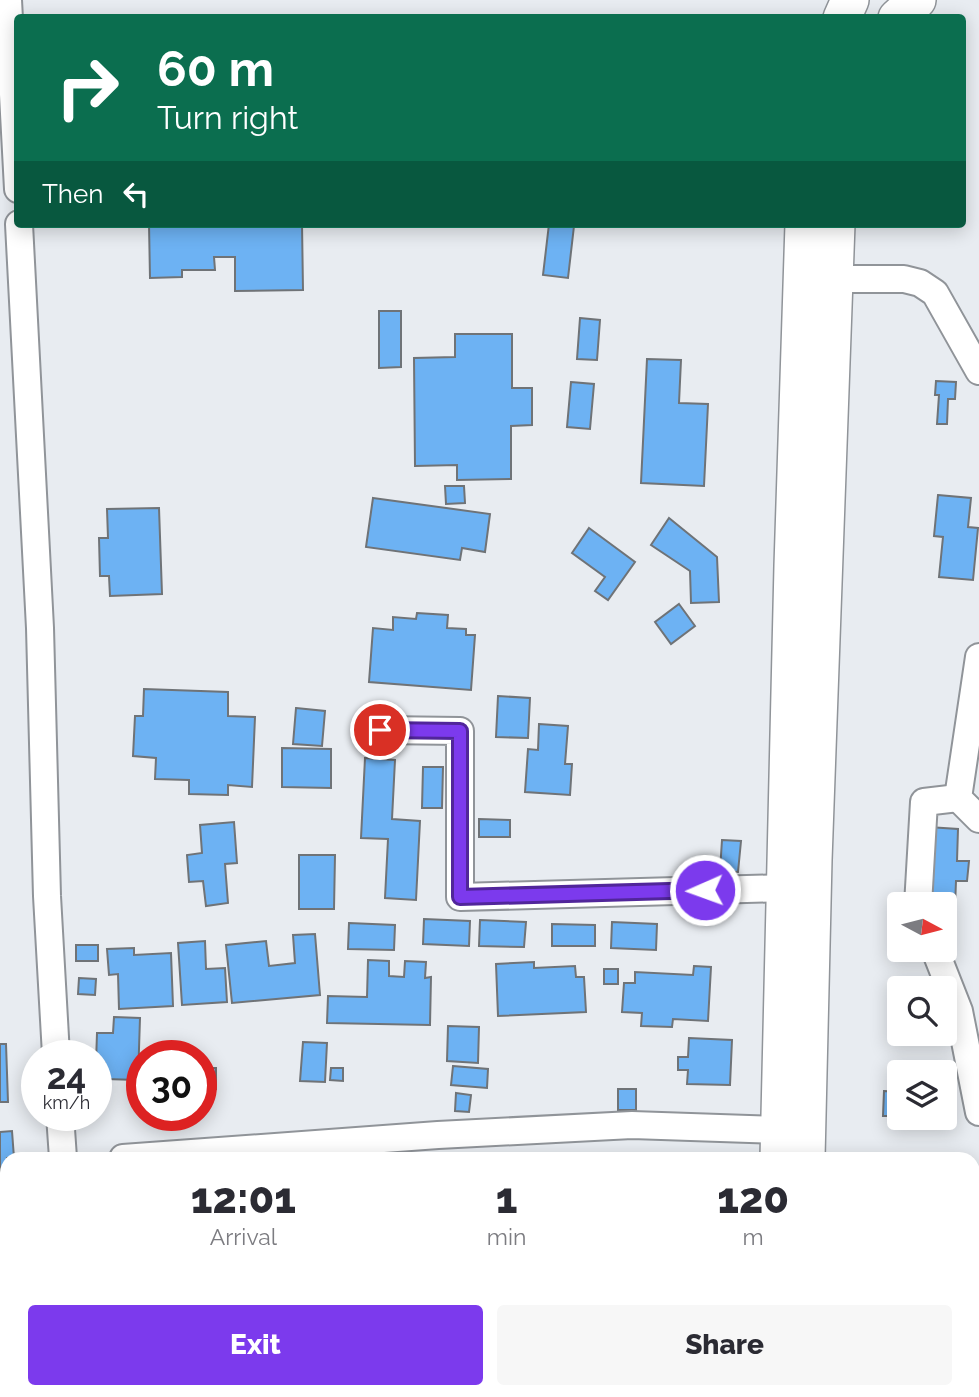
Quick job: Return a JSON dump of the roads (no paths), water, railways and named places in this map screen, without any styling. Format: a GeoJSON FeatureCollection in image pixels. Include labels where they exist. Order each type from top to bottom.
{"type":"FeatureCollection","features":[{"type":"Feature","properties":{"kind":"main road"},"geometry":{"type":"LineString","coordinates":[[901,14],[917,0]]}},
{"type":"Feature","properties":{"kind":"main road"},"geometry":{"type":"LineString","coordinates":[[779,1144],[804,228]]}},
{"type":"Feature","properties":{"kind":"main road"},"geometry":{"type":"LineString","coordinates":[[806,1152],[813,860],[836,228]]}},
{"type":"Feature","properties":{"kind":"street"},"geometry":{"type":"LineString","coordinates":[[8,0],[14,113]]}},
{"type":"Feature","properties":{"kind":"street"},"geometry":{"type":"LineString","coordinates":[[19,228],[40,628],[47,896],[55,1040]]}},
{"type":"Feature","properties":{"kind":"street"},"geometry":{"type":"LineString","coordinates":[[834,279],[904,279],[920,283],[935,293],[979,371]]}},
{"type":"Feature","properties":{"kind":"street"},"geometry":{"type":"LineString","coordinates":[[958,798],[979,657]]}},
{"type":"Feature","properties":{"kind":"street"},"geometry":{"type":"LineString","coordinates":[[380,730],[460,731],[460,897],[786,888]]}},
{"type":"Feature","properties":{"kind":"street"},"geometry":{"type":"LineString","coordinates":[[958,798],[979,819]]}},
{"type":"Feature","properties":{"kind":"street"},"geometry":{"type":"LineString","coordinates":[[919,892],[924,802],[958,798]]}},
{"type":"Feature","properties":{"kind":"street"},"geometry":{"type":"LineString","coordinates":[[940,962],[959,1012],[979,1112]]}},
{"type":"Feature","properties":{"kind":"street"},"geometry":{"type":"LineString","coordinates":[[205,1152],[438,1135],[632,1125],[779,1144]]}},
{"type":"Feature","properties":{"kind":"street"},"geometry":{"type":"LineString","coordinates":[[61,1131],[63,1152]]}}]}
